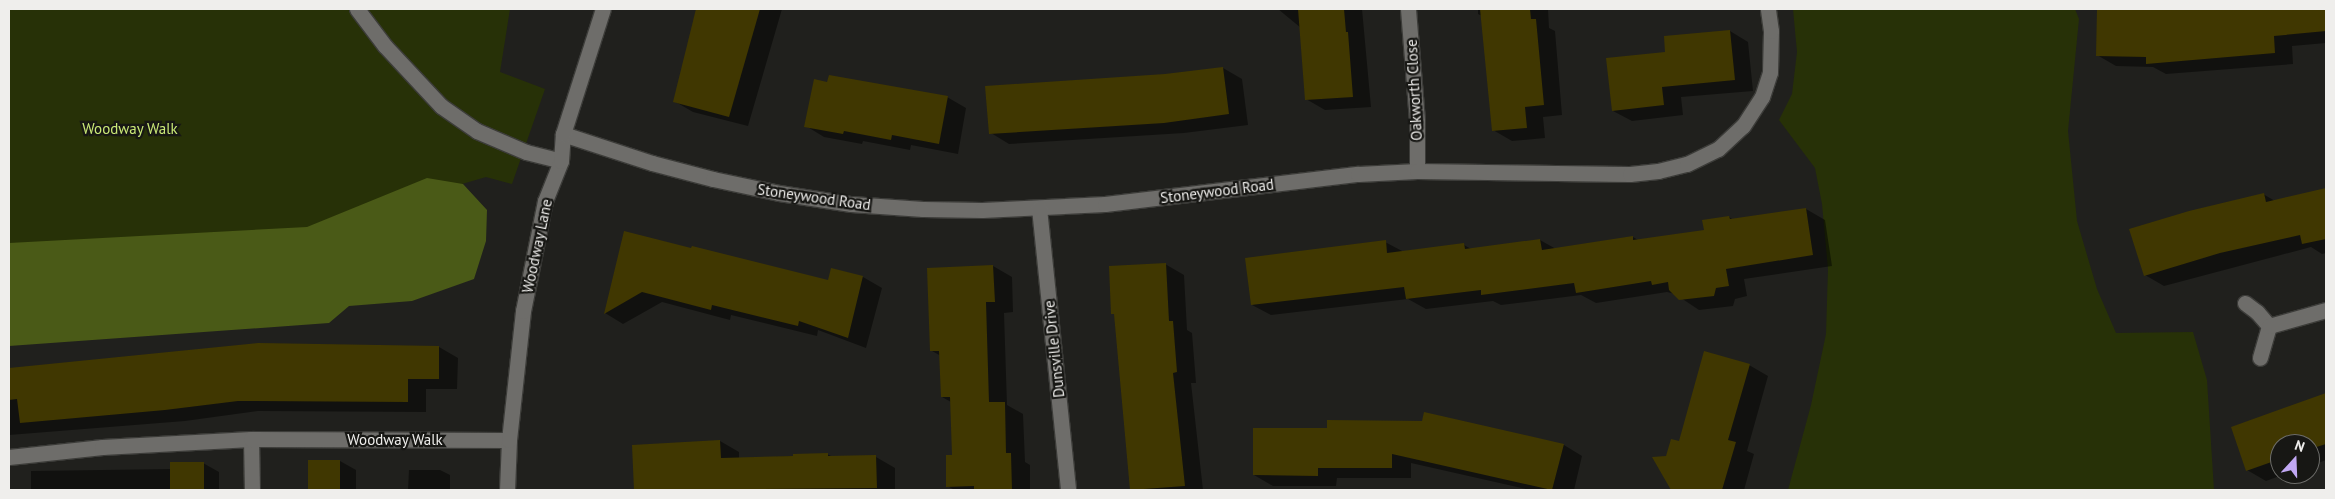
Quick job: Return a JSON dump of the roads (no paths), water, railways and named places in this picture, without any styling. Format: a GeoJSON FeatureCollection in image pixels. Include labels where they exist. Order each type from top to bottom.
{"type":"FeatureCollection","features":[{"type":"Feature","properties":{"kind":"street"},"geometry":{"type":"LineString","coordinates":[[356,9],[385,46],[441,106],[477,131],[526,152],[561,161]]}},
{"type":"Feature","properties":{"kind":"street","name":"Woodway Lane"},"geometry":{"type":"LineString","coordinates":[[507,490],[509,440],[523,311],[545,201],[561,161],[563,134],[603,9]]}},
{"type":"Feature","properties":{"kind":"street","name":"Oakworth Close"},"geometry":{"type":"LineString","coordinates":[[1408,9],[1417,122],[1417,172]]}},
{"type":"Feature","properties":{"kind":"street","name":"Stoneywood Road"},"geometry":{"type":"LineString","coordinates":[[563,134],[652,163],[713,180],[851,204],[922,209],[1039,208],[1105,204],[1358,174],[1417,172],[1630,174],[1658,171],[1687,164],[1718,149],[1743,126],[1762,97],[1770,72],[1771,31],[1768,9]]}},
{"type":"Feature","properties":{"kind":"street","name":"Dunsville Drive"},"geometry":{"type":"LineString","coordinates":[[1039,208],[1068,490]]}},
{"type":"Feature","properties":{"kind":"street"},"geometry":{"type":"LineString","coordinates":[[2245,303],[2257,312],[2269,326]]}},
{"type":"Feature","properties":{"kind":"street"},"geometry":{"type":"LineString","coordinates":[[2269,326],[2326,310]]}},
{"type":"Feature","properties":{"kind":"street"},"geometry":{"type":"LineString","coordinates":[[2260,358],[2269,326]]}},
{"type":"Feature","properties":{"kind":"street"},"geometry":{"type":"LineString","coordinates":[[251,439],[252,490]]}},
{"type":"Feature","properties":{"kind":"street","name":"Woodway Walk"},"geometry":{"type":"LineString","coordinates":[[9,457],[102,447],[251,439],[509,440]]}}]}
